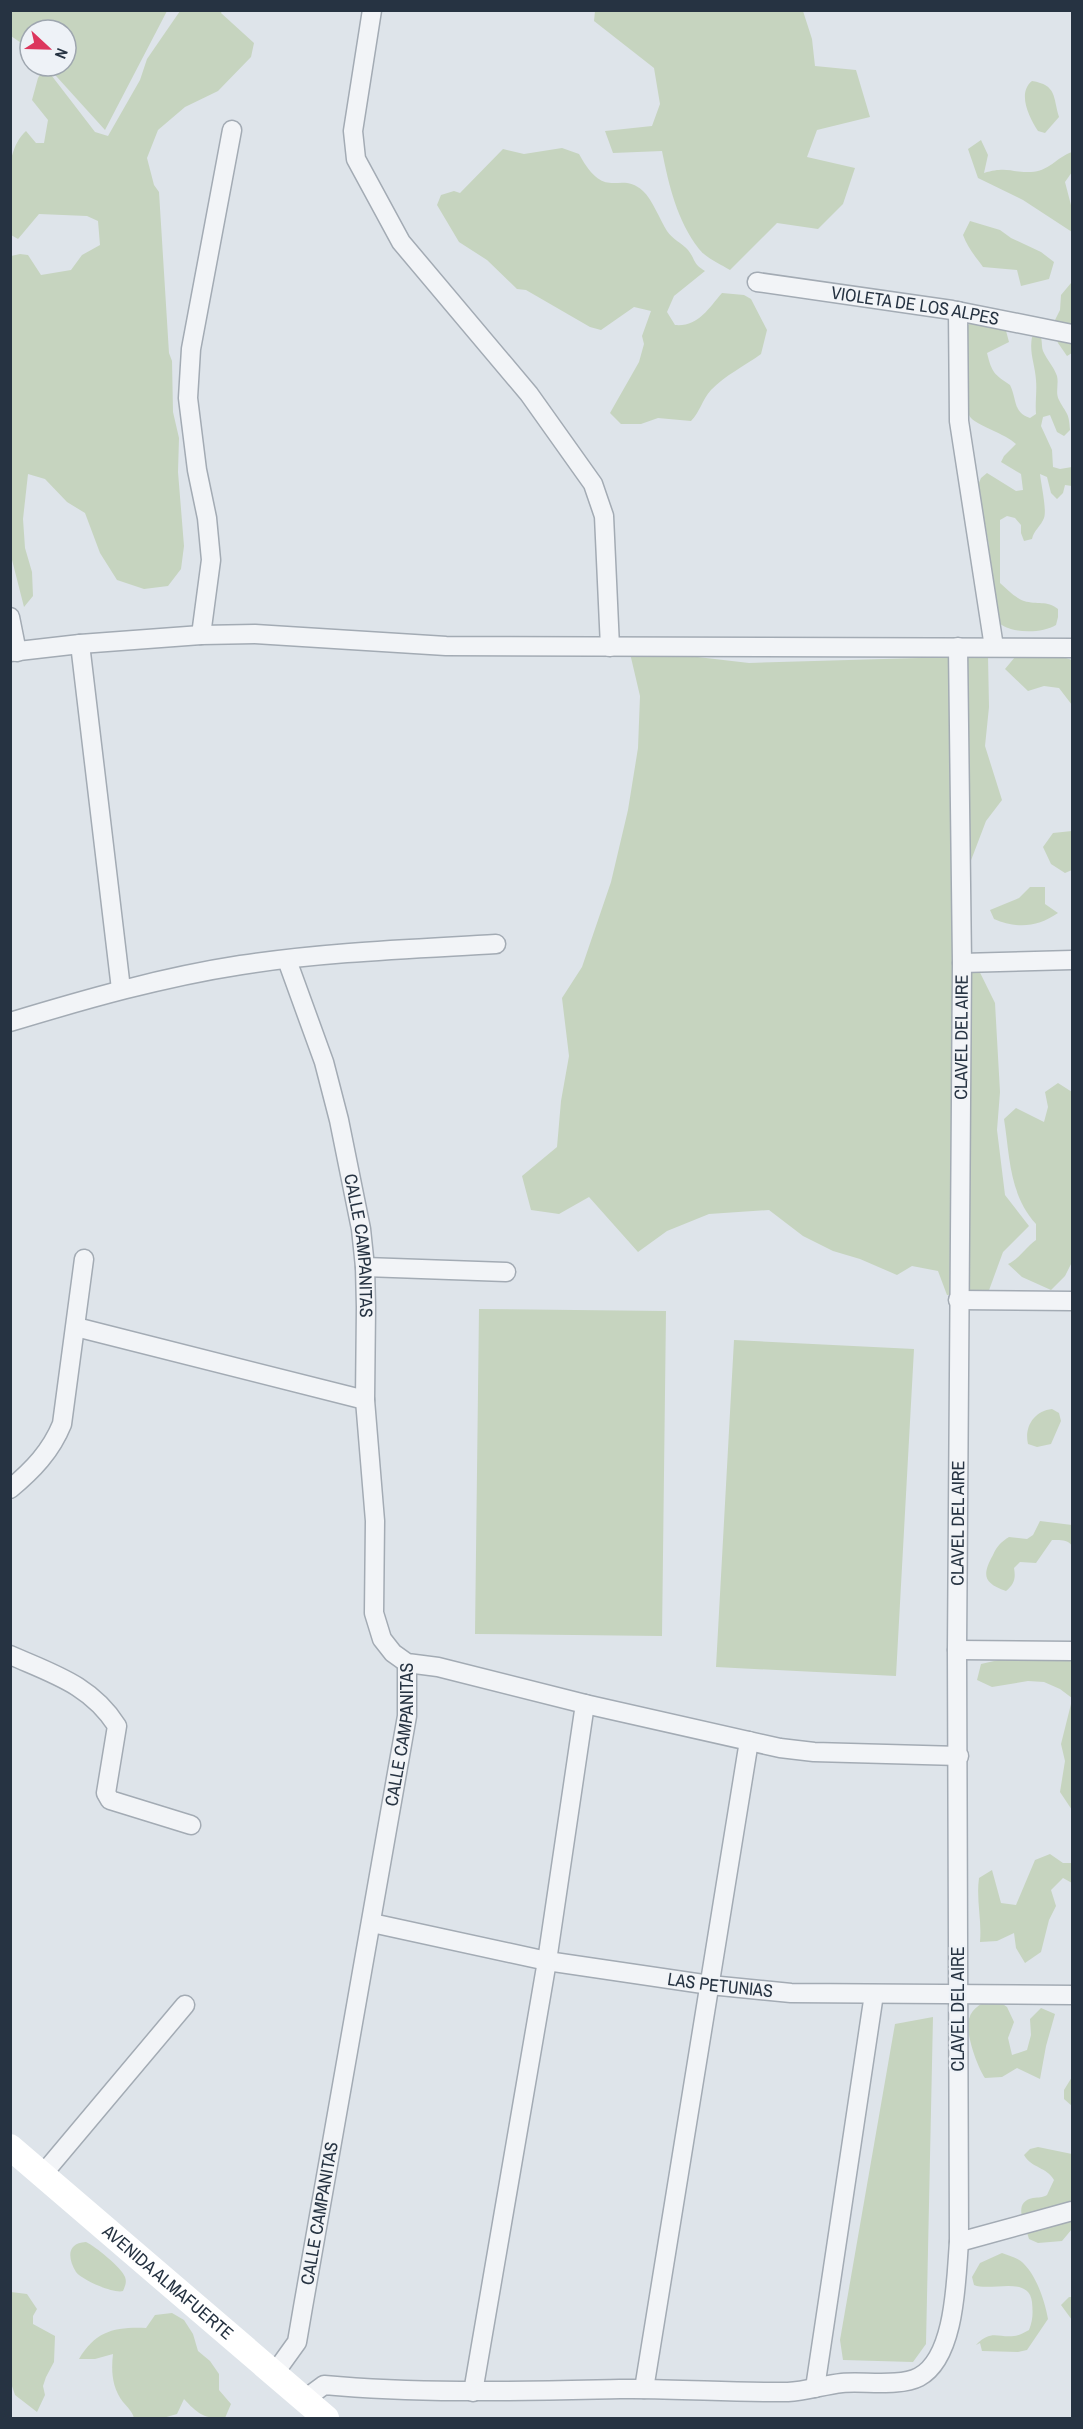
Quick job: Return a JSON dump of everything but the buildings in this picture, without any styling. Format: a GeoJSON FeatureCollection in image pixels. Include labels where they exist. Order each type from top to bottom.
{"type":"FeatureCollection","features":[{"type":"Feature","properties":{"kind":"street"},"geometry":{"type":"LineString","coordinates":[[372,10],[353,131],[356,159],[401,242],[529,394],[593,484],[604,516],[610,648]]}},
{"type":"Feature","properties":{"kind":"street"},"geometry":{"type":"LineString","coordinates":[[201,635],[211,560],[207,518],[197,470],[188,398],[190,359],[232,130]]}},
{"type":"Feature","properties":{"kind":"street","name":"VIOLETA DE LOS ALPES"},"geometry":{"type":"LineString","coordinates":[[757,282],[958,311],[1072,334]]}},
{"type":"Feature","properties":{"kind":"street"},"geometry":{"type":"LineString","coordinates":[[958,311],[959,421],[994,647]]}},
{"type":"Feature","properties":{"kind":"street"},"geometry":{"type":"LineString","coordinates":[[10,617],[14,652],[80,644],[201,635],[255,634],[446,646],[1072,648]]}},
{"type":"Feature","properties":{"kind":"street"},"geometry":{"type":"LineString","coordinates":[[80,644],[121,989]]}},
{"type":"Feature","properties":{"kind":"street","name":"CLAVEL DEL AIRE"},"geometry":{"type":"LineString","coordinates":[[815,2388],[841,2383],[907,2381],[920,2376],[934,2362],[942,2346],[953,2311],[959,2242],[957,1650],[962,963],[958,647]]}},
{"type":"Feature","properties":{"kind":"street"},"geometry":{"type":"LineString","coordinates":[[10,1022],[121,989],[241,965],[353,953],[496,944]]}},
{"type":"Feature","properties":{"kind":"street","name":"CALLE CAMPANITAS"},"geometry":{"type":"LineString","coordinates":[[274,2374],[297,2342],[407,1716],[407,1663],[393,1653],[382,1639],[374,1613],[375,1521],[365,1400],[365,1267],[361,1229],[339,1120],[324,1062],[287,960]]}},
{"type":"Feature","properties":{"kind":"street"},"geometry":{"type":"LineString","coordinates":[[962,963],[1072,960]]}},
{"type":"Feature","properties":{"kind":"street"},"geometry":{"type":"LineString","coordinates":[[10,1488],[31,1471],[53,1445],[62,1424],[84,1259]]}},
{"type":"Feature","properties":{"kind":"street"},"geometry":{"type":"LineString","coordinates":[[365,1267],[506,1272]]}},
{"type":"Feature","properties":{"kind":"street"},"geometry":{"type":"LineString","coordinates":[[958,1300],[1072,1301]]}},
{"type":"Feature","properties":{"kind":"street"},"geometry":{"type":"LineString","coordinates":[[76,1327],[365,1400]]}},
{"type":"Feature","properties":{"kind":"street"},"geometry":{"type":"LineString","coordinates":[[957,1650],[1072,1651]]}},
{"type":"Feature","properties":{"kind":"street"},"geometry":{"type":"LineString","coordinates":[[10,1655],[77,1685],[108,1713],[117,1726],[106,1793],[110,1800],[191,1826]]}},
{"type":"Feature","properties":{"kind":"street"},"geometry":{"type":"LineString","coordinates":[[407,1663],[438,1666],[585,1704],[749,1741],[814,1752],[958,1756]]}},
{"type":"Feature","properties":{"kind":"street"},"geometry":{"type":"LineString","coordinates":[[473,2392],[547,1961],[585,1704]]}},
{"type":"Feature","properties":{"kind":"street"},"geometry":{"type":"LineString","coordinates":[[644,2389],[749,1741]]}},
{"type":"Feature","properties":{"kind":"street","name":"LAS PETUNIAS"},"geometry":{"type":"LineString","coordinates":[[372,1923],[547,1961],[710,1985],[791,1993],[1072,1995]]}},
{"type":"Feature","properties":{"kind":"street"},"geometry":{"type":"LineString","coordinates":[[305,2399],[324,2385],[390,2391],[473,2392],[644,2389],[790,2392],[815,2388],[874,1994]]}},
{"type":"Feature","properties":{"kind":"street"},"geometry":{"type":"LineString","coordinates":[[43,2175],[184,2005]]}},
{"type":"Feature","properties":{"kind":"street","name":"AVENIDA ALMAFUERTE"},"geometry":{"type":"LineString","coordinates":[[10,2147],[326,2418]]}},
{"type":"Feature","properties":{"kind":"street"},"geometry":{"type":"LineString","coordinates":[[959,2242],[1072,2211]]}},
{"type":"Feature","properties":{"kind":"green space"},"geometry":{"type":"Polygon","coordinates":[[[11,10],[167,10],[105,130],[58,78],[78,78],[78,18],[18,18],[18,41],[11,36],[11,10]]]}},
{"type":"Feature","properties":{"kind":"green space"},"geometry":{"type":"Polygon","coordinates":[[[180,11],[222,11],[221,13],[254,43],[251,57],[218,91],[185,107],[158,130],[147,158],[154,185],[159,192],[169,353],[172,361],[173,412],[179,438],[178,472],[184,546],[181,569],[168,586],[144,589],[117,580],[100,553],[85,513],[67,502],[45,479],[28,474],[23,519],[25,548],[32,572],[33,596],[24,607],[10,552],[11,256],[28,255],[41,275],[71,270],[82,255],[100,245],[98,221],[87,216],[39,214],[18,239],[11,235],[9,180],[13,152],[26,131],[36,143],[44,143],[48,120],[32,100],[38,78],[53,78],[95,132],[108,136],[140,80],[147,59],[180,11]]]}},
{"type":"Feature","properties":{"kind":"green space"},"geometry":{"type":"Polygon","coordinates":[[[595,11],[803,11],[812,39],[815,66],[856,70],[870,117],[817,130],[807,157],[855,168],[843,204],[818,229],[777,223],[730,270],[705,255],[691,238],[679,214],[662,151],[613,153],[605,131],[652,126],[660,104],[654,68],[594,21],[595,11]]]}},
{"type":"Feature","properties":{"kind":"green space"},"geometry":{"type":"Polygon","coordinates":[[[1032,81],[1046,86],[1053,93],[1059,117],[1045,133],[1038,131],[1026,105],[1025,92],[1032,81]]]}},
{"type":"Feature","properties":{"kind":"green space"},"geometry":{"type":"Polygon","coordinates":[[[981,140],[988,155],[984,173],[999,170],[1024,172],[1042,170],[1072,152],[1072,172],[1065,182],[1072,209],[1072,232],[1023,200],[978,178],[968,149],[981,140]]]}},
{"type":"Feature","properties":{"kind":"green space"},"geometry":{"type":"Polygon","coordinates":[[[562,148],[579,154],[597,178],[605,182],[627,183],[643,191],[650,199],[669,234],[688,250],[696,263],[705,271],[674,296],[667,312],[675,325],[690,323],[702,316],[722,293],[744,295],[751,299],[767,330],[761,354],[716,385],[691,421],[658,418],[641,424],[621,424],[610,413],[639,362],[644,344],[642,336],[651,311],[634,307],[601,330],[590,327],[526,290],[517,289],[487,260],[459,242],[437,205],[441,195],[454,191],[460,193],[503,149],[524,154],[562,148]]]}},
{"type":"Feature","properties":{"kind":"green space"},"geometry":{"type":"Polygon","coordinates":[[[970,221],[1000,230],[1011,238],[1041,252],[1054,262],[1049,279],[1021,286],[1017,270],[983,267],[969,248],[963,235],[970,221]]]}},
{"type":"Feature","properties":{"kind":"green space"},"geometry":{"type":"Polygon","coordinates":[[[1071,283],[1072,353],[1067,356],[1058,343],[1052,326],[1060,310],[1061,295],[1071,283]]]}},
{"type":"Feature","properties":{"kind":"green space"},"geometry":{"type":"Polygon","coordinates":[[[979,313],[1005,327],[1009,342],[987,353],[994,372],[1010,385],[1018,409],[1030,418],[1036,414],[1036,380],[1031,343],[1032,337],[1039,333],[1043,351],[1057,376],[1058,397],[1069,419],[1070,430],[1064,436],[1057,432],[1050,415],[1043,417],[1041,426],[1052,450],[1053,467],[1060,469],[1072,467],[1072,486],[1065,485],[1063,493],[1057,499],[1051,493],[1047,477],[1040,474],[1045,514],[1032,539],[1024,541],[1021,525],[1015,518],[1007,516],[1000,520],[1000,583],[1021,600],[1046,604],[1058,609],[1056,625],[1042,630],[1017,630],[997,621],[988,563],[989,546],[978,485],[987,473],[1016,491],[1023,490],[1021,474],[1001,462],[1016,444],[975,421],[968,413],[961,357],[962,340],[970,322],[979,313]]]}},
{"type":"Feature","properties":{"kind":"green space"},"geometry":{"type":"Polygon","coordinates":[[[629,649],[749,663],[988,656],[989,707],[985,746],[1002,800],[986,821],[970,863],[963,898],[961,934],[995,1003],[1000,1092],[997,1130],[1005,1195],[1029,1226],[1003,1252],[988,1293],[947,1295],[938,1271],[912,1266],[897,1275],[860,1259],[833,1251],[803,1236],[769,1210],[709,1214],[667,1231],[638,1252],[589,1197],[559,1214],[531,1210],[522,1176],[557,1147],[561,1101],[569,1056],[562,998],[582,967],[611,882],[628,810],[638,748],[640,696],[629,649]]]}},
{"type":"Feature","properties":{"kind":"green space"},"geometry":{"type":"Polygon","coordinates":[[[1060,656],[1072,660],[1072,705],[1059,688],[1044,686],[1028,691],[1005,669],[1015,657],[1060,656]]]}},
{"type":"Feature","properties":{"kind":"green space"},"geometry":{"type":"Polygon","coordinates":[[[1072,831],[1072,870],[1065,873],[1051,864],[1043,847],[1053,833],[1072,831]]]}},
{"type":"Feature","properties":{"kind":"green space"},"geometry":{"type":"Polygon","coordinates":[[[1030,887],[1045,887],[1045,904],[1058,913],[1043,921],[1027,925],[1011,924],[994,919],[990,910],[1019,898],[1030,887]]]}},
{"type":"Feature","properties":{"kind":"green space"},"geometry":{"type":"Polygon","coordinates":[[[1058,1083],[1072,1092],[1072,1262],[1065,1276],[1051,1290],[1022,1277],[1008,1264],[1036,1240],[1036,1224],[1020,1200],[1016,1188],[1004,1119],[1016,1108],[1044,1122],[1048,1107],[1045,1092],[1058,1083]]]}},
{"type":"Feature","properties":{"kind":"green space"},"geometry":{"type":"Polygon","coordinates":[[[479,1309],[666,1311],[662,1636],[475,1634],[479,1309]]]}},
{"type":"Feature","properties":{"kind":"green space"},"geometry":{"type":"Polygon","coordinates":[[[734,1340],[914,1349],[896,1676],[716,1667],[734,1340]]]}},
{"type":"Feature","properties":{"kind":"green space"},"geometry":{"type":"Polygon","coordinates":[[[1052,1409],[1059,1413],[1061,1421],[1051,1444],[1037,1447],[1028,1444],[1029,1426],[1035,1416],[1052,1409]]]}},
{"type":"Feature","properties":{"kind":"green space"},"geometry":{"type":"Polygon","coordinates":[[[1040,1521],[1072,1525],[1072,1546],[1066,1541],[1052,1540],[1036,1563],[1020,1562],[1014,1568],[1014,1581],[1006,1591],[993,1585],[986,1573],[989,1562],[998,1547],[1009,1537],[1027,1539],[1033,1535],[1040,1521]]]}},
{"type":"Feature","properties":{"kind":"green space"},"geometry":{"type":"Polygon","coordinates":[[[1060,1652],[1072,1661],[1072,1698],[1060,1689],[1044,1682],[1028,1681],[992,1687],[977,1680],[981,1664],[1029,1653],[1060,1652]]]}},
{"type":"Feature","properties":{"kind":"green space"},"geometry":{"type":"Polygon","coordinates":[[[1072,1700],[1072,1810],[1060,1792],[1065,1761],[1061,1744],[1072,1700]]]}},
{"type":"Feature","properties":{"kind":"green space"},"geometry":{"type":"Polygon","coordinates":[[[1050,1854],[1063,1863],[1072,1863],[1072,1883],[1063,1878],[1051,1890],[1056,1906],[1049,1920],[1041,1952],[1025,1963],[1016,1948],[1014,1933],[997,1941],[980,1942],[979,1878],[992,1870],[1001,1903],[1016,1905],[1035,1860],[1050,1854]]]}},
{"type":"Feature","properties":{"kind":"green space"},"geometry":{"type":"Polygon","coordinates":[[[994,1998],[1007,2007],[1014,2022],[1008,2038],[1012,2055],[1027,2050],[1031,2035],[1030,2019],[1041,2008],[1055,2014],[1040,2079],[1017,2068],[1002,2077],[985,2078],[982,2073],[970,2041],[968,2025],[976,2008],[994,1998]]]}},
{"type":"Feature","properties":{"kind":"green space"},"geometry":{"type":"Polygon","coordinates":[[[933,2017],[926,2344],[913,2362],[843,2360],[840,2340],[895,2024],[933,2017]]]}},
{"type":"Feature","properties":{"kind":"green space"},"geometry":{"type":"Polygon","coordinates":[[[1072,2077],[1072,2106],[1064,2099],[1064,2090],[1072,2077]]]}},
{"type":"Feature","properties":{"kind":"green space"},"geometry":{"type":"Polygon","coordinates":[[[1038,2147],[1072,2154],[1072,2229],[1062,2241],[1038,2243],[1029,2239],[1023,2222],[1021,2210],[1023,2204],[1026,2200],[1047,2195],[1054,2180],[1024,2155],[1030,2149],[1038,2147]]]}},
{"type":"Feature","properties":{"kind":"green space"},"geometry":{"type":"Polygon","coordinates":[[[86,2242],[108,2258],[123,2273],[126,2281],[123,2291],[98,2286],[76,2272],[71,2262],[70,2252],[75,2245],[86,2242]]]}},
{"type":"Feature","properties":{"kind":"green space"},"geometry":{"type":"Polygon","coordinates":[[[1002,2253],[1020,2260],[1029,2269],[1040,2290],[1048,2319],[1027,2350],[1018,2352],[982,2351],[980,2343],[976,2345],[990,2336],[1020,2335],[1029,2330],[1031,2323],[1032,2302],[1024,2289],[974,2285],[972,2277],[980,2263],[1002,2253]]]}},
{"type":"Feature","properties":{"kind":"green space"},"geometry":{"type":"Polygon","coordinates":[[[11,2292],[27,2294],[37,2309],[33,2316],[33,2324],[55,2336],[54,2362],[46,2377],[43,2386],[45,2395],[37,2412],[15,2395],[11,2383],[11,2292]]]}},
{"type":"Feature","properties":{"kind":"green space"},"geometry":{"type":"Polygon","coordinates":[[[1072,2297],[1072,2320],[1061,2305],[1072,2297]]]}},
{"type":"Feature","properties":{"kind":"green space"},"geometry":{"type":"Polygon","coordinates":[[[172,2313],[184,2320],[193,2334],[198,2351],[210,2361],[219,2374],[219,2390],[231,2404],[225,2418],[212,2418],[202,2414],[184,2399],[177,2414],[163,2418],[134,2418],[119,2397],[114,2385],[113,2354],[95,2359],[79,2359],[92,2342],[107,2333],[124,2328],[146,2328],[155,2315],[172,2313]]]}}]}
